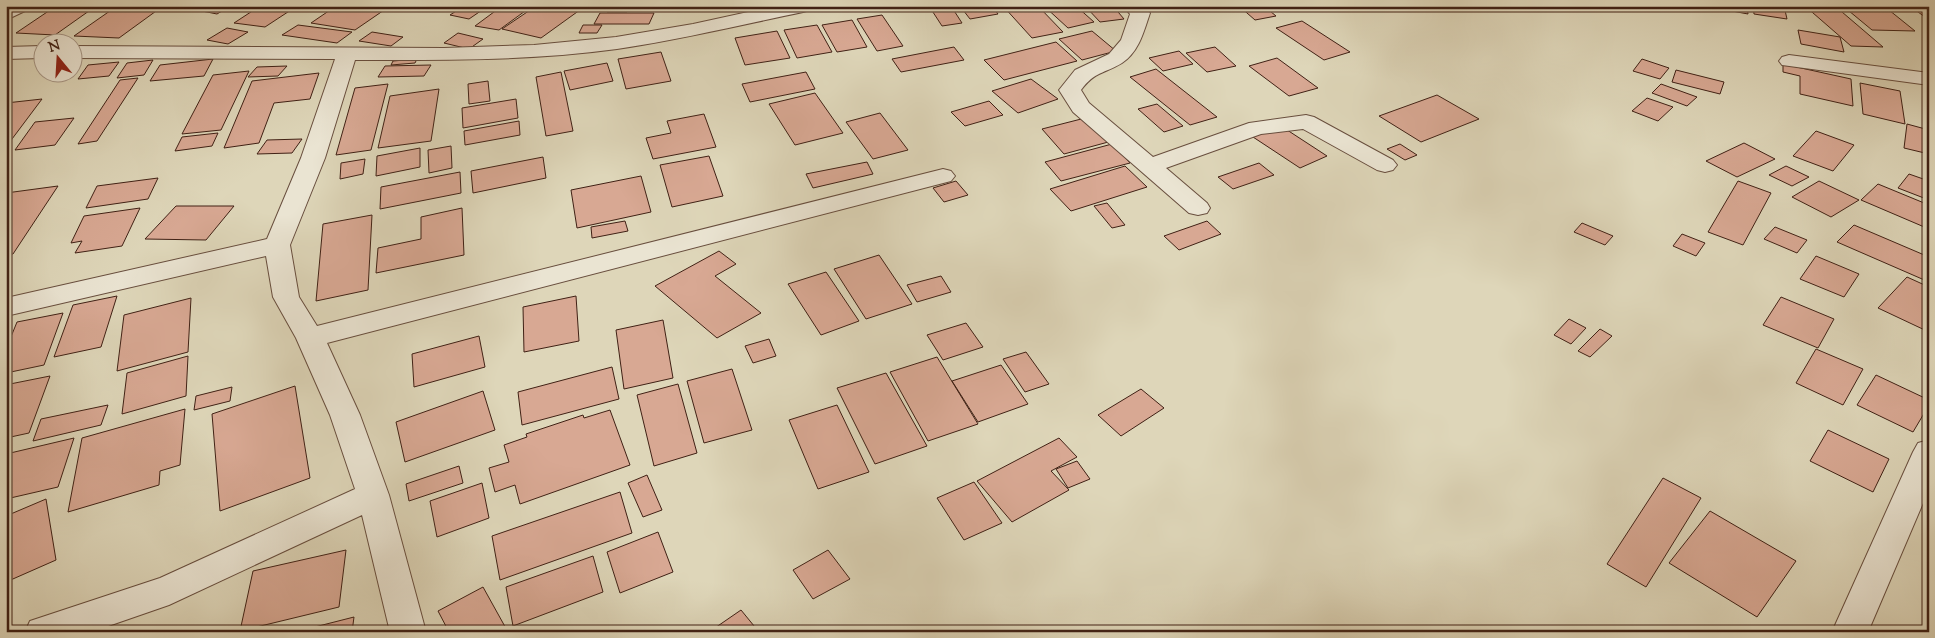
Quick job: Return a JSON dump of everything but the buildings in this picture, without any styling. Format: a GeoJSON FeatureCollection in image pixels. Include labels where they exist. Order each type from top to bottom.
{"type":"FeatureCollection","features":[{"type":"Feature","properties":{"kind":"street"},"geometry":{"type":"LineString","coordinates":[[6,14],[20,6]]}},
{"type":"Feature","properties":{"kind":"street"},"geometry":{"type":"LineString","coordinates":[[82,52],[444,54],[534,51],[607,44],[693,30],[803,6]]}},
{"type":"Feature","properties":{"kind":"street"},"geometry":{"type":"LineString","coordinates":[[1132,6],[1140,13],[1130,42],[1116,58],[1082,74],[1070,90],[1081,107],[1198,208]]}},
{"type":"Feature","properties":{"kind":"street"},"geometry":{"type":"LineString","coordinates":[[6,52],[32,52]]}},
{"type":"Feature","properties":{"kind":"street"},"geometry":{"type":"LineString","coordinates":[[347,53],[313,158],[278,245],[286,297],[310,338],[345,415],[374,494],[408,632]]}},
{"type":"Feature","properties":{"kind":"street"},"geometry":{"type":"LineString","coordinates":[[1789,61],[1929,79]]}},
{"type":"Feature","properties":{"kind":"street"},"geometry":{"type":"LineString","coordinates":[[1150,166],[1257,128],[1306,122],[1385,165]]}},
{"type":"Feature","properties":{"kind":"street"},"geometry":{"type":"LineString","coordinates":[[310,338],[943,176]]}},
{"type":"Feature","properties":{"kind":"street"},"geometry":{"type":"LineString","coordinates":[[6,307],[278,245]]}},
{"type":"Feature","properties":{"kind":"street"},"geometry":{"type":"LineString","coordinates":[[1850,632],[1929,452]]}},
{"type":"Feature","properties":{"kind":"street"},"geometry":{"type":"LineString","coordinates":[[43,632],[169,590],[374,494]]}}]}
